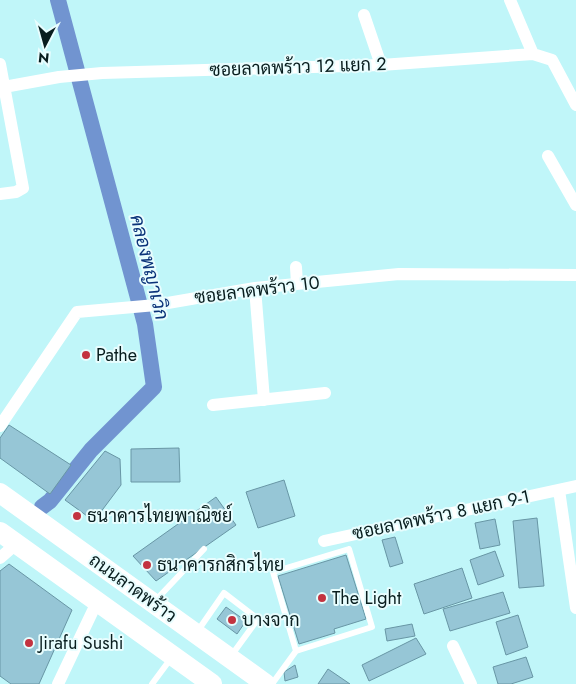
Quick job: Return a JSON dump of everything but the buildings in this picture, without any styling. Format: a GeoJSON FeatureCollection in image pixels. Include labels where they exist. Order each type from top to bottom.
{"type":"FeatureCollection","features":[{"type":"Feature","properties":{"kind":"main road","name":"ถนนลาดพร้าว"},"geometry":{"type":"LineString","coordinates":[[0,493],[266,684]]}},
{"type":"Feature","properties":{"kind":"main road","name":"ถนนลาดพร้าว"},"geometry":{"type":"LineString","coordinates":[[0,532],[212,684]]}},
{"type":"Feature","properties":{"kind":"main road"},"geometry":{"type":"LineString","coordinates":[[62,576],[80,550]]}},
{"type":"Feature","properties":{"kind":"main road"},"geometry":{"type":"LineString","coordinates":[[134,628],[154,603]]}},
{"type":"Feature","properties":{"kind":"street"},"geometry":{"type":"LineString","coordinates":[[510,0],[533,54],[552,60],[576,105]]}},
{"type":"Feature","properties":{"kind":"street"},"geometry":{"type":"LineString","coordinates":[[364,15],[382,65]]}},
{"type":"Feature","properties":{"kind":"street","name":"ซอยลาดพร้าว 12 แยก 2"},"geometry":{"type":"LineString","coordinates":[[4,87],[59,77],[102,73],[382,65],[533,54]]}},
{"type":"Feature","properties":{"kind":"street"},"geometry":{"type":"LineString","coordinates":[[0,64],[23,188],[16,192],[0,194]]}},
{"type":"Feature","properties":{"kind":"street"},"geometry":{"type":"LineString","coordinates":[[548,156],[576,205]]}},
{"type":"Feature","properties":{"kind":"street"},"geometry":{"type":"LineString","coordinates":[[296,267],[297,284]]}},
{"type":"Feature","properties":{"kind":"street","name":"ซอยลาดพร้าว 10"},"geometry":{"type":"LineString","coordinates":[[0,426],[77,312],[115,307],[156,305],[255,288],[399,274],[576,274]]}},
{"type":"Feature","properties":{"kind":"street"},"geometry":{"type":"LineString","coordinates":[[255,288],[264,400]]}},
{"type":"Feature","properties":{"kind":"street"},"geometry":{"type":"LineString","coordinates":[[213,405],[325,393]]}},
{"type":"Feature","properties":{"kind":"street","name":"ซอยลาดพร้าว 8 แยก 9-1"},"geometry":{"type":"LineString","coordinates":[[324,541],[576,486]]}},
{"type":"Feature","properties":{"kind":"street"},"geometry":{"type":"LineString","coordinates":[[559,490],[576,608]]}},
{"type":"Feature","properties":{"kind":"street"},"geometry":{"type":"LineString","coordinates":[[0,558],[16,544]]}},
{"type":"Feature","properties":{"kind":"street"},"geometry":{"type":"LineString","coordinates":[[58,684],[97,602]]}},
{"type":"Feature","properties":{"kind":"street"},"geometry":{"type":"LineString","coordinates":[[452,646],[471,684]]}},
{"type":"Feature","properties":{"kind":"lane"},"geometry":{"type":"LineString","coordinates":[[154,603],[204,549]]}},
{"type":"Feature","properties":{"kind":"lane"},"geometry":{"type":"LineString","coordinates":[[272,684],[296,651],[372,627],[349,549],[273,572],[296,651]]}},
{"type":"Feature","properties":{"kind":"lane"},"geometry":{"type":"LineString","coordinates":[[196,633],[224,593],[258,619],[230,658]]}},
{"type":"Feature","properties":{"kind":"lane"},"geometry":{"type":"LineString","coordinates":[[152,684],[172,656]]}},
{"type":"Feature","properties":{"kind":"waterway","name":"คลองพญาเวิก"},"geometry":{"type":"LineString","coordinates":[[42,507],[50,501],[91,450],[154,387],[145,324],[58,0]]}},
{"type":"Feature","properties":{"kind":"place","name":"Pathe"},"geometry":{"type":"Point","coordinates":[86,355]}},
{"type":"Feature","properties":{"kind":"place","name":"ธนาคารไทยพาณิชย์"},"geometry":{"type":"Point","coordinates":[77,516]}},
{"type":"Feature","properties":{"kind":"place","name":"ธนาคารกสิกรไทย"},"geometry":{"type":"Point","coordinates":[147,565]}},
{"type":"Feature","properties":{"kind":"place","name":"The Light"},"geometry":{"type":"Point","coordinates":[322,598]}},
{"type":"Feature","properties":{"kind":"place","name":"บางจาก"},"geometry":{"type":"Point","coordinates":[232,620]}},
{"type":"Feature","properties":{"kind":"place","name":"Jirafu Sushi"},"geometry":{"type":"Point","coordinates":[29,643]}}]}
